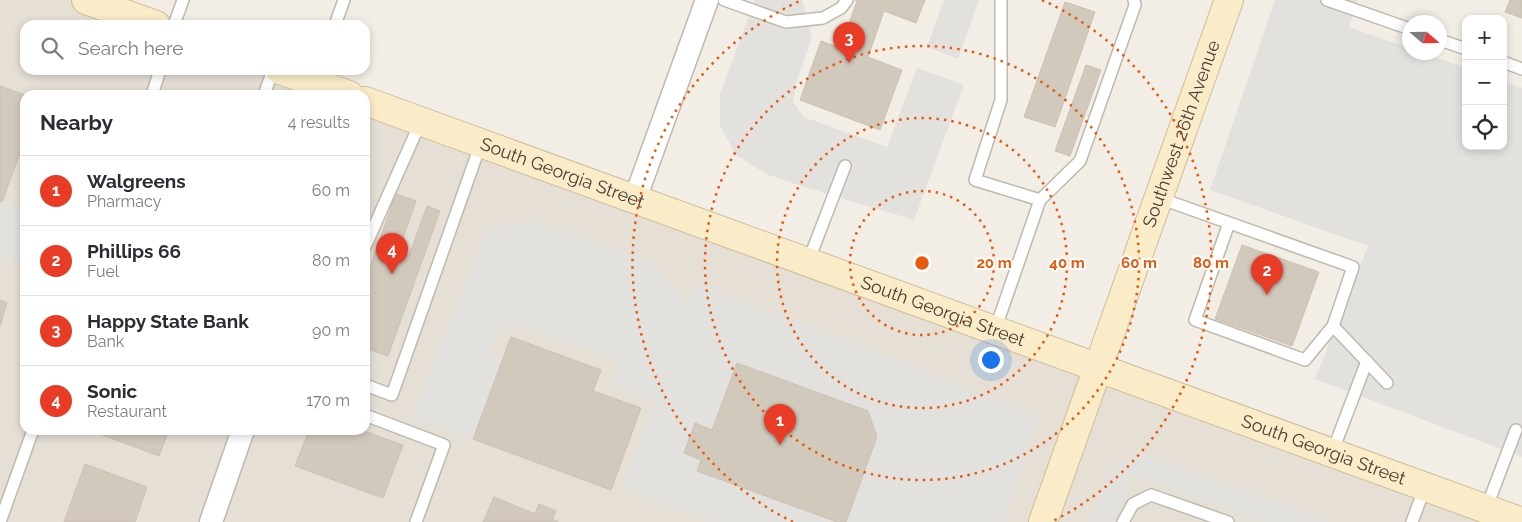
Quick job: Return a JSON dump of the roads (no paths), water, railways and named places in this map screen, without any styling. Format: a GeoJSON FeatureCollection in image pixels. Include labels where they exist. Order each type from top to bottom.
{"type":"FeatureCollection","features":[{"type":"Feature","properties":{"kind":"main road"},"geometry":{"type":"LineString","coordinates":[[86,0],[119,6],[146,20]]}},
{"type":"Feature","properties":{"kind":"main road","name":"Southwest 26th Avenue"},"geometry":{"type":"LineString","coordinates":[[1043,522],[1229,0]]}},
{"type":"Feature","properties":{"kind":"main road"},"geometry":{"type":"LineString","coordinates":[[319,77],[341,90]]}},
{"type":"Feature","properties":{"kind":"main road","name":"South Georgia Street"},"geometry":{"type":"LineString","coordinates":[[370,103],[1522,522]]}},
{"type":"Feature","properties":{"kind":"street"},"geometry":{"type":"LineString","coordinates":[[635,199],[707,0]]}},
{"type":"Feature","properties":{"kind":"street"},"geometry":{"type":"LineString","coordinates":[[211,522],[241,435]]}},
{"type":"Feature","properties":{"kind":"lane"},"geometry":{"type":"LineString","coordinates":[[176,20],[183,0]]}},
{"type":"Feature","properties":{"kind":"lane"},"geometry":{"type":"LineString","coordinates":[[336,20],[342,0]]}},
{"type":"Feature","properties":{"kind":"lane"},"geometry":{"type":"LineString","coordinates":[[724,0],[786,22],[823,18],[842,8],[847,0]]}},
{"type":"Feature","properties":{"kind":"lane"},"geometry":{"type":"LineString","coordinates":[[1000,0],[1001,100],[976,180],[1040,200]]}},
{"type":"Feature","properties":{"kind":"lane"},"geometry":{"type":"LineString","coordinates":[[995,330],[1040,200],[1080,161],[1135,5],[1134,0]]}},
{"type":"Feature","properties":{"kind":"lane"},"geometry":{"type":"LineString","coordinates":[[1327,0],[1402,26]]}},
{"type":"Feature","properties":{"kind":"lane"},"geometry":{"type":"LineString","coordinates":[[1447,42],[1462,48]]}},
{"type":"Feature","properties":{"kind":"lane"},"geometry":{"type":"LineString","coordinates":[[1507,63],[1522,69]]}},
{"type":"Feature","properties":{"kind":"lane"},"geometry":{"type":"LineString","coordinates":[[154,90],[158,75]]}},
{"type":"Feature","properties":{"kind":"lane"},"geometry":{"type":"LineString","coordinates":[[266,90],[271,75]]}},
{"type":"Feature","properties":{"kind":"lane"},"geometry":{"type":"LineString","coordinates":[[370,236],[421,121]]}},
{"type":"Feature","properties":{"kind":"lane"},"geometry":{"type":"LineString","coordinates":[[370,387],[392,395],[481,143]]}},
{"type":"Feature","properties":{"kind":"lane"},"geometry":{"type":"LineString","coordinates":[[808,262],[845,166]]}},
{"type":"Feature","properties":{"kind":"lane"},"geometry":{"type":"LineString","coordinates":[[1159,198],[1230,223],[1354,268],[1333,326],[1305,360],[1195,320],[1230,223]]}},
{"type":"Feature","properties":{"kind":"lane"},"geometry":{"type":"LineString","coordinates":[[1333,326],[1388,383]]}},
{"type":"Feature","properties":{"kind":"lane"},"geometry":{"type":"LineString","coordinates":[[1332,453],[1367,361]]}},
{"type":"Feature","properties":{"kind":"lane"},"geometry":{"type":"LineString","coordinates":[[370,416],[444,445],[416,522]]}},
{"type":"Feature","properties":{"kind":"lane"},"geometry":{"type":"LineString","coordinates":[[1486,509],[1516,430]]}},
{"type":"Feature","properties":{"kind":"lane"},"geometry":{"type":"LineString","coordinates":[[0,522],[31,435]]}},
{"type":"Feature","properties":{"kind":"lane"},"geometry":{"type":"LineString","coordinates":[[1412,522],[1425,487]]}},
{"type":"Feature","properties":{"kind":"lane"},"geometry":{"type":"LineString","coordinates":[[1124,522],[1133,504],[1152,495],[1228,522]]}},
{"type":"Feature","properties":{"kind":"place","name":"Happy State Bank"},"geometry":{"type":"Point","coordinates":[849,63]}},
{"type":"Feature","properties":{"kind":"place","name":"Sonic"},"geometry":{"type":"Point","coordinates":[392,274]}},
{"type":"Feature","properties":{"kind":"place","name":"Phillips 66"},"geometry":{"type":"Point","coordinates":[1267,295]}},
{"type":"Feature","properties":{"kind":"place","name":"Walgreens"},"geometry":{"type":"Point","coordinates":[780,445]}}]}
